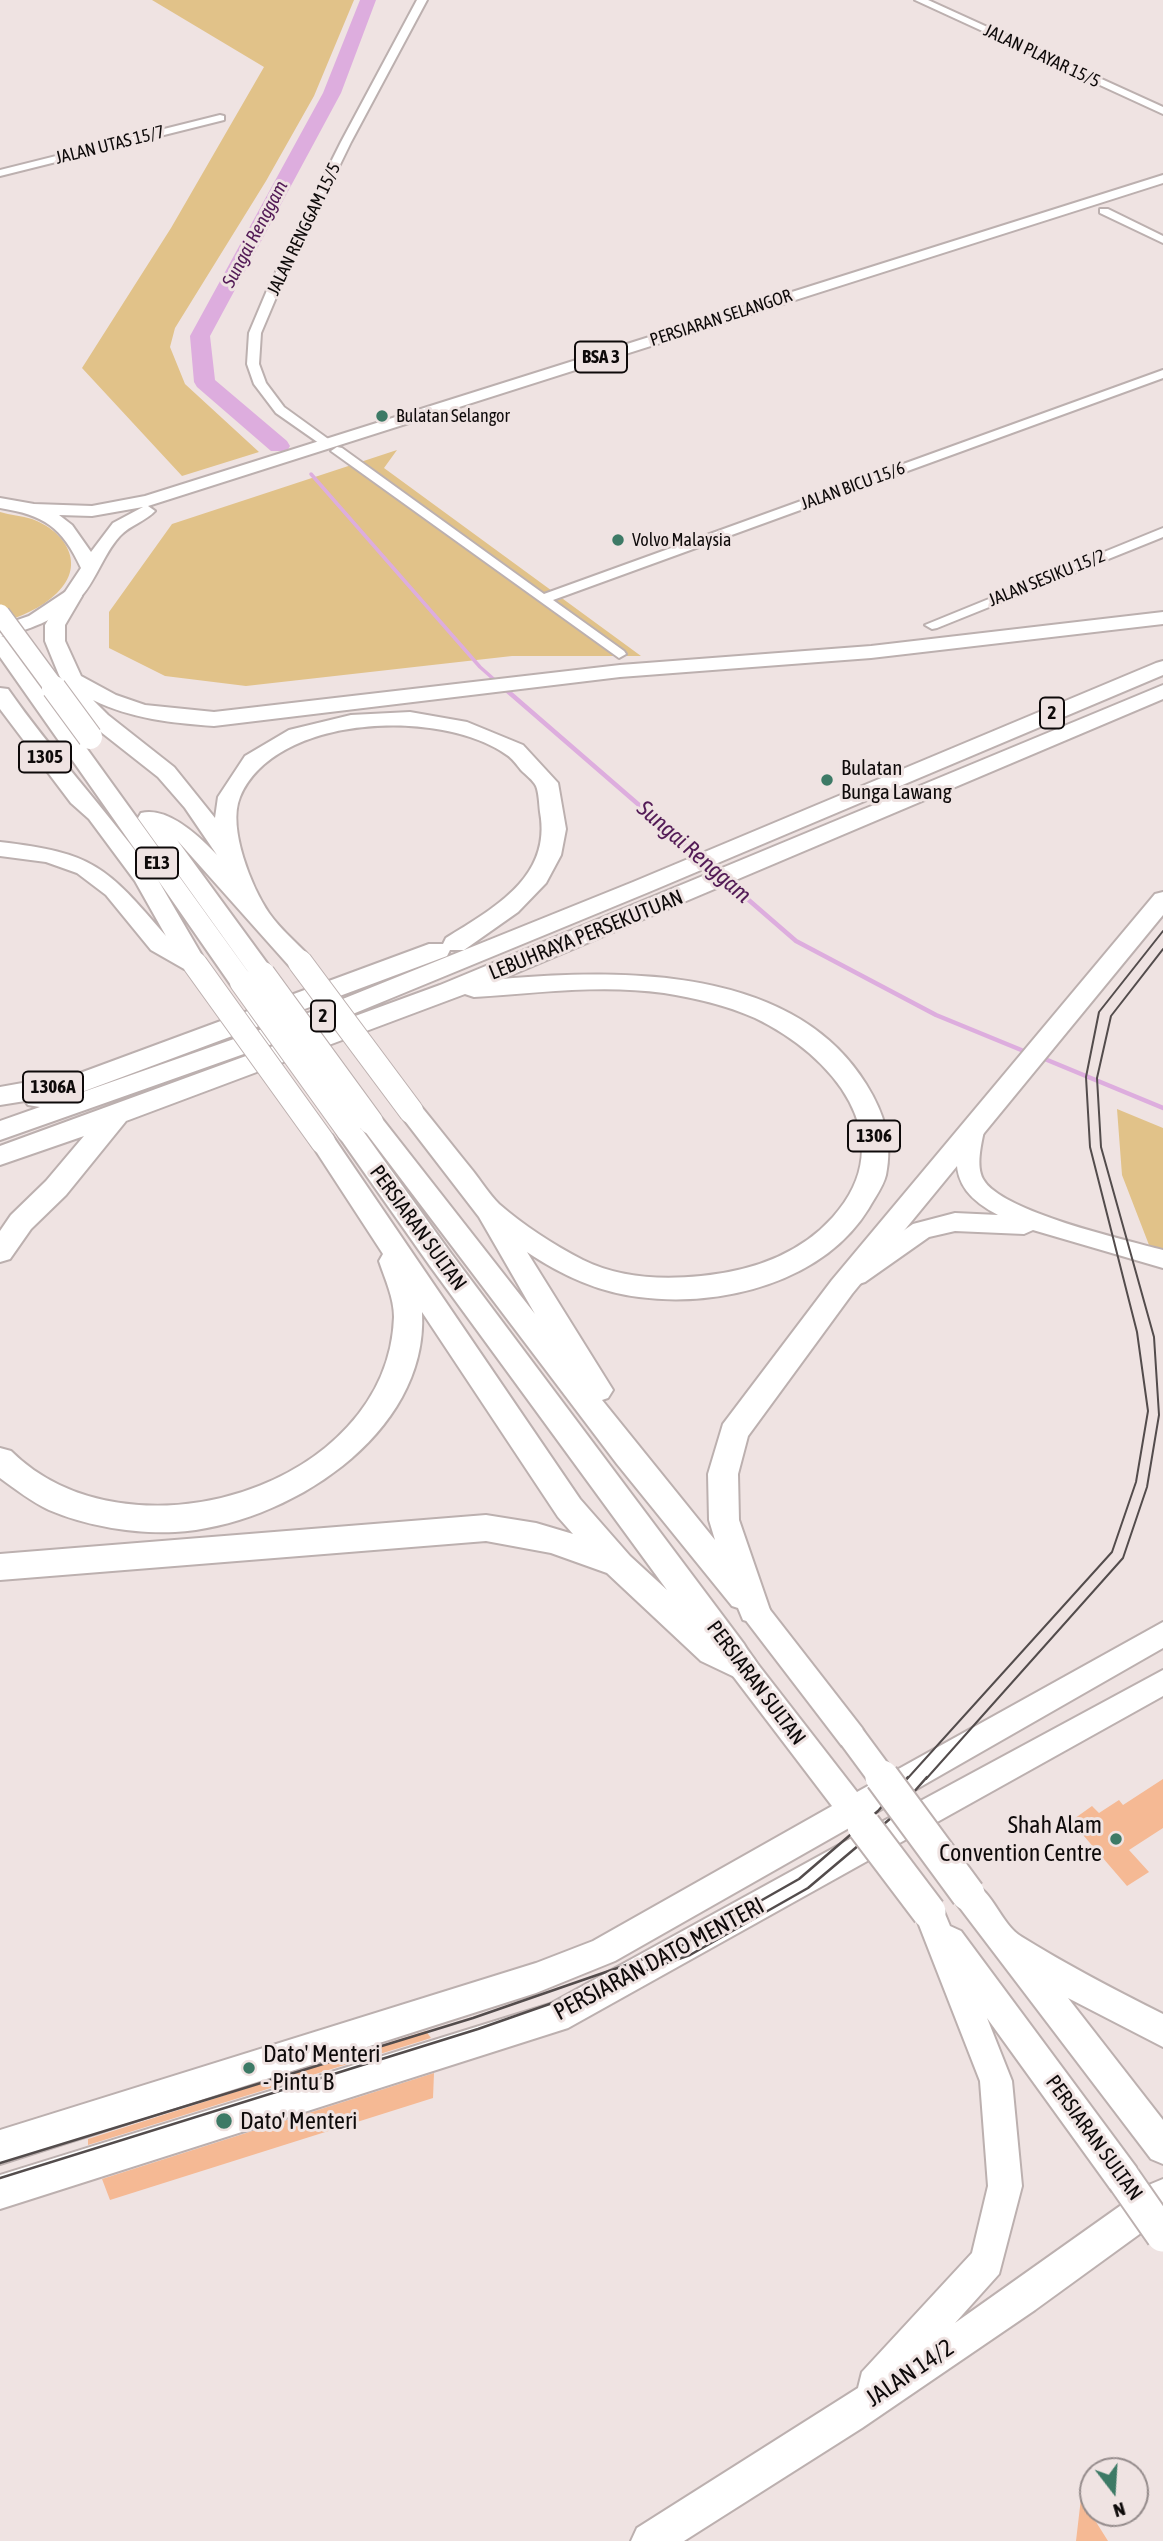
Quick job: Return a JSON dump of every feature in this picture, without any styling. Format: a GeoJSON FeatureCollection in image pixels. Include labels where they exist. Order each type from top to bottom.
{"type":"FeatureCollection","features":[{"type":"Feature","properties":{"kind":"highway"},"geometry":{"type":"LineString","coordinates":[[72,596],[55,625],[58,653],[79,697],[100,720],[166,772],[193,803],[232,860],[257,912]]}},
{"type":"Feature","properties":{"kind":"highway","name":"E13"},"geometry":{"type":"LineString","coordinates":[[0,614],[81,740],[92,771],[253,978],[286,1006],[348,1132]]}},
{"type":"Feature","properties":{"kind":"highway"},"geometry":{"type":"LineString","coordinates":[[72,680],[113,703],[133,710],[168,717],[214,719],[620,671],[871,652],[1163,618]]}},
{"type":"Feature","properties":{"kind":"highway","name":"E13"},"geometry":{"type":"LineString","coordinates":[[0,642],[149,818],[253,978],[348,1132]]}},
{"type":"Feature","properties":{"kind":"highway","name":"LEBUHRAYA PERSEKUTUAN"},"geometry":{"type":"LineString","coordinates":[[0,1131],[317,1019],[641,887],[1163,667]]}},
{"type":"Feature","properties":{"kind":"highway","name":"LEBUHRAYA PERSEKUTUAN"},"geometry":{"type":"LineString","coordinates":[[0,1156],[249,1068],[450,990],[697,890],[1163,691]]}},
{"type":"Feature","properties":{"kind":"highway","name":"1305"},"geometry":{"type":"LineString","coordinates":[[0,694],[36,745],[79,798],[97,814]]}},
{"type":"Feature","properties":{"kind":"highway"},"geometry":{"type":"LineString","coordinates":[[232,860],[225,816],[229,795],[250,764],[275,745],[307,731],[369,718],[435,721],[485,735],[519,753],[539,770],[551,789],[556,813],[554,836],[550,857],[538,878],[512,906],[455,944]]}},
{"type":"Feature","properties":{"kind":"highway"},"geometry":{"type":"LineString","coordinates":[[0,1460],[60,1501],[116,1515],[185,1519],[251,1504],[317,1471],[349,1443],[382,1405],[394,1384],[408,1317],[403,1292],[348,1132],[195,964],[145,880],[97,814],[92,771]]}},
{"type":"Feature","properties":{"kind":"highway"},"geometry":{"type":"LineString","coordinates":[[149,818],[187,836],[257,912],[300,962],[489,1210],[528,1279],[599,1392],[628,1455]]}},
{"type":"Feature","properties":{"kind":"highway"},"geometry":{"type":"LineString","coordinates":[[0,849],[50,855],[85,868],[114,890],[160,944],[195,964]]}},
{"type":"Feature","properties":{"kind":"highway"},"geometry":{"type":"LineString","coordinates":[[0,1124],[40,1096],[573,898],[641,887]]}},
{"type":"Feature","properties":{"kind":"highway"},"geometry":{"type":"LineString","coordinates":[[754,1610],[723,1520],[723,1474],[734,1433],[842,1287],[1163,899]]}},
{"type":"Feature","properties":{"kind":"highway","name":"1306"},"geometry":{"type":"LineString","coordinates":[[450,990],[602,981],[663,985],[721,998],[774,1017],[810,1040],[839,1066],[864,1100],[874,1127],[876,1158],[872,1179],[846,1224],[821,1245],[790,1263],[768,1273],[713,1286],[661,1291],[604,1280],[558,1259],[489,1210]]}},
{"type":"Feature","properties":{"kind":"highway","name":"1306A"},"geometry":{"type":"LineString","coordinates":[[0,1096],[44,1089],[105,1072]]}},
{"type":"Feature","properties":{"kind":"highway"},"geometry":{"type":"LineString","coordinates":[[0,1252],[21,1222],[56,1188],[116,1115]]}},
{"type":"Feature","properties":{"kind":"highway","name":"PERSIARAN SULTAN"},"geometry":{"type":"LineString","coordinates":[[348,1132],[628,1455],[754,1610]]}},
{"type":"Feature","properties":{"kind":"highway","name":"PERSIARAN SULTAN"},"geometry":{"type":"LineString","coordinates":[[348,1132],[743,1667]]}},
{"type":"Feature","properties":{"kind":"highway"},"geometry":{"type":"LineString","coordinates":[[382,1229],[569,1508],[619,1565],[712,1651],[743,1667]]}},
{"type":"Feature","properties":{"kind":"highway"},"geometry":{"type":"LineString","coordinates":[[0,1567],[486,1528],[529,1532],[573,1545],[619,1565]]}},
{"type":"Feature","properties":{"kind":"main road","name":"PERSIARAN SELANGOR"},"geometry":{"type":"LineString","coordinates":[[90,568],[113,531],[128,519],[332,448],[1163,179]]}},
{"type":"Feature","properties":{"kind":"main road","name":"PERSIARAN SELANGOR"},"geometry":{"type":"LineString","coordinates":[[36,509],[92,510],[148,501],[332,448],[1163,192]]}},
{"type":"Feature","properties":{"kind":"main road"},"geometry":{"type":"LineString","coordinates":[[0,503],[36,509],[58,522],[75,536],[90,568],[72,596],[36,620],[0,632]]}},
{"type":"Feature","properties":{"kind":"main road"},"geometry":{"type":"LineString","coordinates":[[972,1131],[969,1170],[974,1184],[985,1198],[1009,1212],[1163,1259]]}},
{"type":"Feature","properties":{"kind":"main road"},"geometry":{"type":"LineString","coordinates":[[842,1287],[922,1230],[955,1222],[1059,1228]]}},
{"type":"Feature","properties":{"kind":"main road","name":"PERSIARAN SULTAN"},"geometry":{"type":"LineString","coordinates":[[754,1610],[1163,2147]]}},
{"type":"Feature","properties":{"kind":"main road"},"geometry":{"type":"LineString","coordinates":[[0,2147],[536,1978],[604,1951],[1163,1634]]}},
{"type":"Feature","properties":{"kind":"main road","name":"PERSIARAN SULTAN"},"geometry":{"type":"LineString","coordinates":[[743,1667],[929,1912],[1163,2235]]}},
{"type":"Feature","properties":{"kind":"main road","name":"PERSIARAN DATO MENTERI"},"geometry":{"type":"LineString","coordinates":[[0,2192],[557,2017],[1163,1682]]}},
{"type":"Feature","properties":{"kind":"main road"},"geometry":{"type":"LineString","coordinates":[[849,2414],[987,2262],[1004,2186],[996,2081],[929,1912]]}},
{"type":"Feature","properties":{"kind":"main road"},"geometry":{"type":"LineString","coordinates":[[1003,1940],[1051,1973],[1163,2031]]}},
{"type":"Feature","properties":{"kind":"main road","name":"JALAN 14/2"},"geometry":{"type":"LineString","coordinates":[[650,2541],[849,2414],[1023,2298],[1163,2196]]}},
{"type":"Feature","properties":{"kind":"street","name":"JALAN RENGGAM 15/5"},"geometry":{"type":"LineString","coordinates":[[332,448],[280,410],[267,394],[253,364],[256,333],[274,288],[352,130],[422,0]]}},
{"type":"Feature","properties":{"kind":"street","name":"JALAN PLAYAR 15/5"},"geometry":{"type":"LineString","coordinates":[[920,0],[1163,111]]}},
{"type":"Feature","properties":{"kind":"street","name":"JALAN UTAS 15/7"},"geometry":{"type":"LineString","coordinates":[[0,173],[220,118]]}},
{"type":"Feature","properties":{"kind":"street"},"geometry":{"type":"LineString","coordinates":[[1104,211],[1163,240]]}},
{"type":"Feature","properties":{"kind":"street","name":"JALAN BICU 15/6"},"geometry":{"type":"LineString","coordinates":[[543,599],[1163,374]]}},
{"type":"Feature","properties":{"kind":"street"},"geometry":{"type":"LineString","coordinates":[[332,448],[619,654]]}},
{"type":"Feature","properties":{"kind":"street","name":"JALAN SESIKU 15/2"},"geometry":{"type":"LineString","coordinates":[[932,625],[1163,533]]}},
{"type":"Feature","properties":{"kind":"shaded area"},"geometry":{"type":"Polygon","coordinates":[[[152,0],[354,0],[314,96],[266,181],[175,328],[170,347],[185,384],[259,452],[182,476],[82,368],[171,228],[264,67],[152,0]]]}},
{"type":"Feature","properties":{"kind":"shaded area"},"geometry":{"type":"Polygon","coordinates":[[[397,450],[384,468],[641,656],[512,656],[246,686],[165,676],[109,648],[109,612],[172,524],[397,450]]]}},
{"type":"Feature","properties":{"kind":"shaded area"},"geometry":{"type":"Polygon","coordinates":[[[0,512],[44,524],[62,540],[71,560],[66,582],[51,599],[0,624],[0,512]]]}},
{"type":"Feature","properties":{"kind":"shaded area"},"geometry":{"type":"Polygon","coordinates":[[[1117,1109],[1163,1128],[1163,1250],[1149,1245],[1122,1175],[1117,1109]]]}},
{"type":"Feature","properties":{"kind":"building","name":"Shah Alam Convention Centre"},"geometry":{"type":"Polygon","coordinates":[[[1163,1779],[1163,1828],[1129,1850],[1149,1872],[1127,1886],[1071,1821],[1092,1806],[1099,1813],[1119,1800],[1123,1805],[1163,1779]]]}},
{"type":"Feature","properties":{"kind":"building"},"geometry":{"type":"Polygon","coordinates":[[[426,2031],[431,2038],[88,2145],[88,2139],[426,2031]]]}},
{"type":"Feature","properties":{"kind":"building"},"geometry":{"type":"Polygon","coordinates":[[[434,2073],[433,2098],[110,2200],[102,2179],[434,2073]]]}},
{"type":"Feature","properties":{"kind":"building"},"geometry":{"type":"Polygon","coordinates":[[[1079,2515],[1079,2527],[1099,2527],[1108,2541],[1076,2541],[1079,2515]]]}},
{"type":"Feature","properties":{"kind":"waterway","name":"Sungai Renggam"},"geometry":{"type":"LineString","coordinates":[[279,446],[205,382],[200,336],[332,93],[368,0]]}},
{"type":"Feature","properties":{"kind":"waterway","name":"Sungai Renggam"},"geometry":{"type":"LineString","coordinates":[[311,474],[480,667],[506,690]]}},
{"type":"Feature","properties":{"kind":"waterway","name":"Sungai Renggam"},"geometry":{"type":"LineString","coordinates":[[504,688],[796,941],[936,1015],[1031,1054]]}},
{"type":"Feature","properties":{"kind":"waterway","name":"Sungai Renggam"},"geometry":{"type":"LineString","coordinates":[[1040,1057],[1163,1108]]}},
{"type":"Feature","properties":{"kind":"tram line"},"geometry":{"type":"LineString","coordinates":[[907,1779],[1112,1552],[1136,1482],[1148,1411],[1137,1332],[1090,1147],[1086,1077],[1099,1012],[1163,931]]}},
{"type":"Feature","properties":{"kind":"tram line"},"geometry":{"type":"LineString","coordinates":[[926,1779],[1123,1558],[1147,1487],[1159,1415],[1154,1337],[1101,1147],[1097,1078],[1111,1016],[1163,949]]}},
{"type":"Feature","properties":{"kind":"tram line"},"geometry":{"type":"LineString","coordinates":[[0,2163],[473,2018],[681,1946],[799,1879],[878,1811],[908,1777]]}},
{"type":"Feature","properties":{"kind":"tram line"},"geometry":{"type":"LineString","coordinates":[[0,2178],[478,2029],[690,1955],[808,1888],[891,1818],[927,1777]]}},
{"type":"Feature","properties":{"kind":"place","name":"Bulatan Selangor"},"geometry":{"type":"Point","coordinates":[382,416]}},
{"type":"Feature","properties":{"kind":"place","name":"Volvo Malaysia"},"geometry":{"type":"Point","coordinates":[618,540]}},
{"type":"Feature","properties":{"kind":"place","name":"Bulatan Bunga Lawang"},"geometry":{"type":"Point","coordinates":[827,780]}},
{"type":"Feature","properties":{"kind":"place","name":"Shah Alam Convention Centre"},"geometry":{"type":"Point","coordinates":[1116,1839]}},
{"type":"Feature","properties":{"kind":"place","name":"Dato' Menteri - Pintu B"},"geometry":{"type":"Point","coordinates":[249,2068]}},
{"type":"Feature","properties":{"kind":"place","name":"Dato' Menteri"},"geometry":{"type":"Point","coordinates":[224,2121]}}]}
